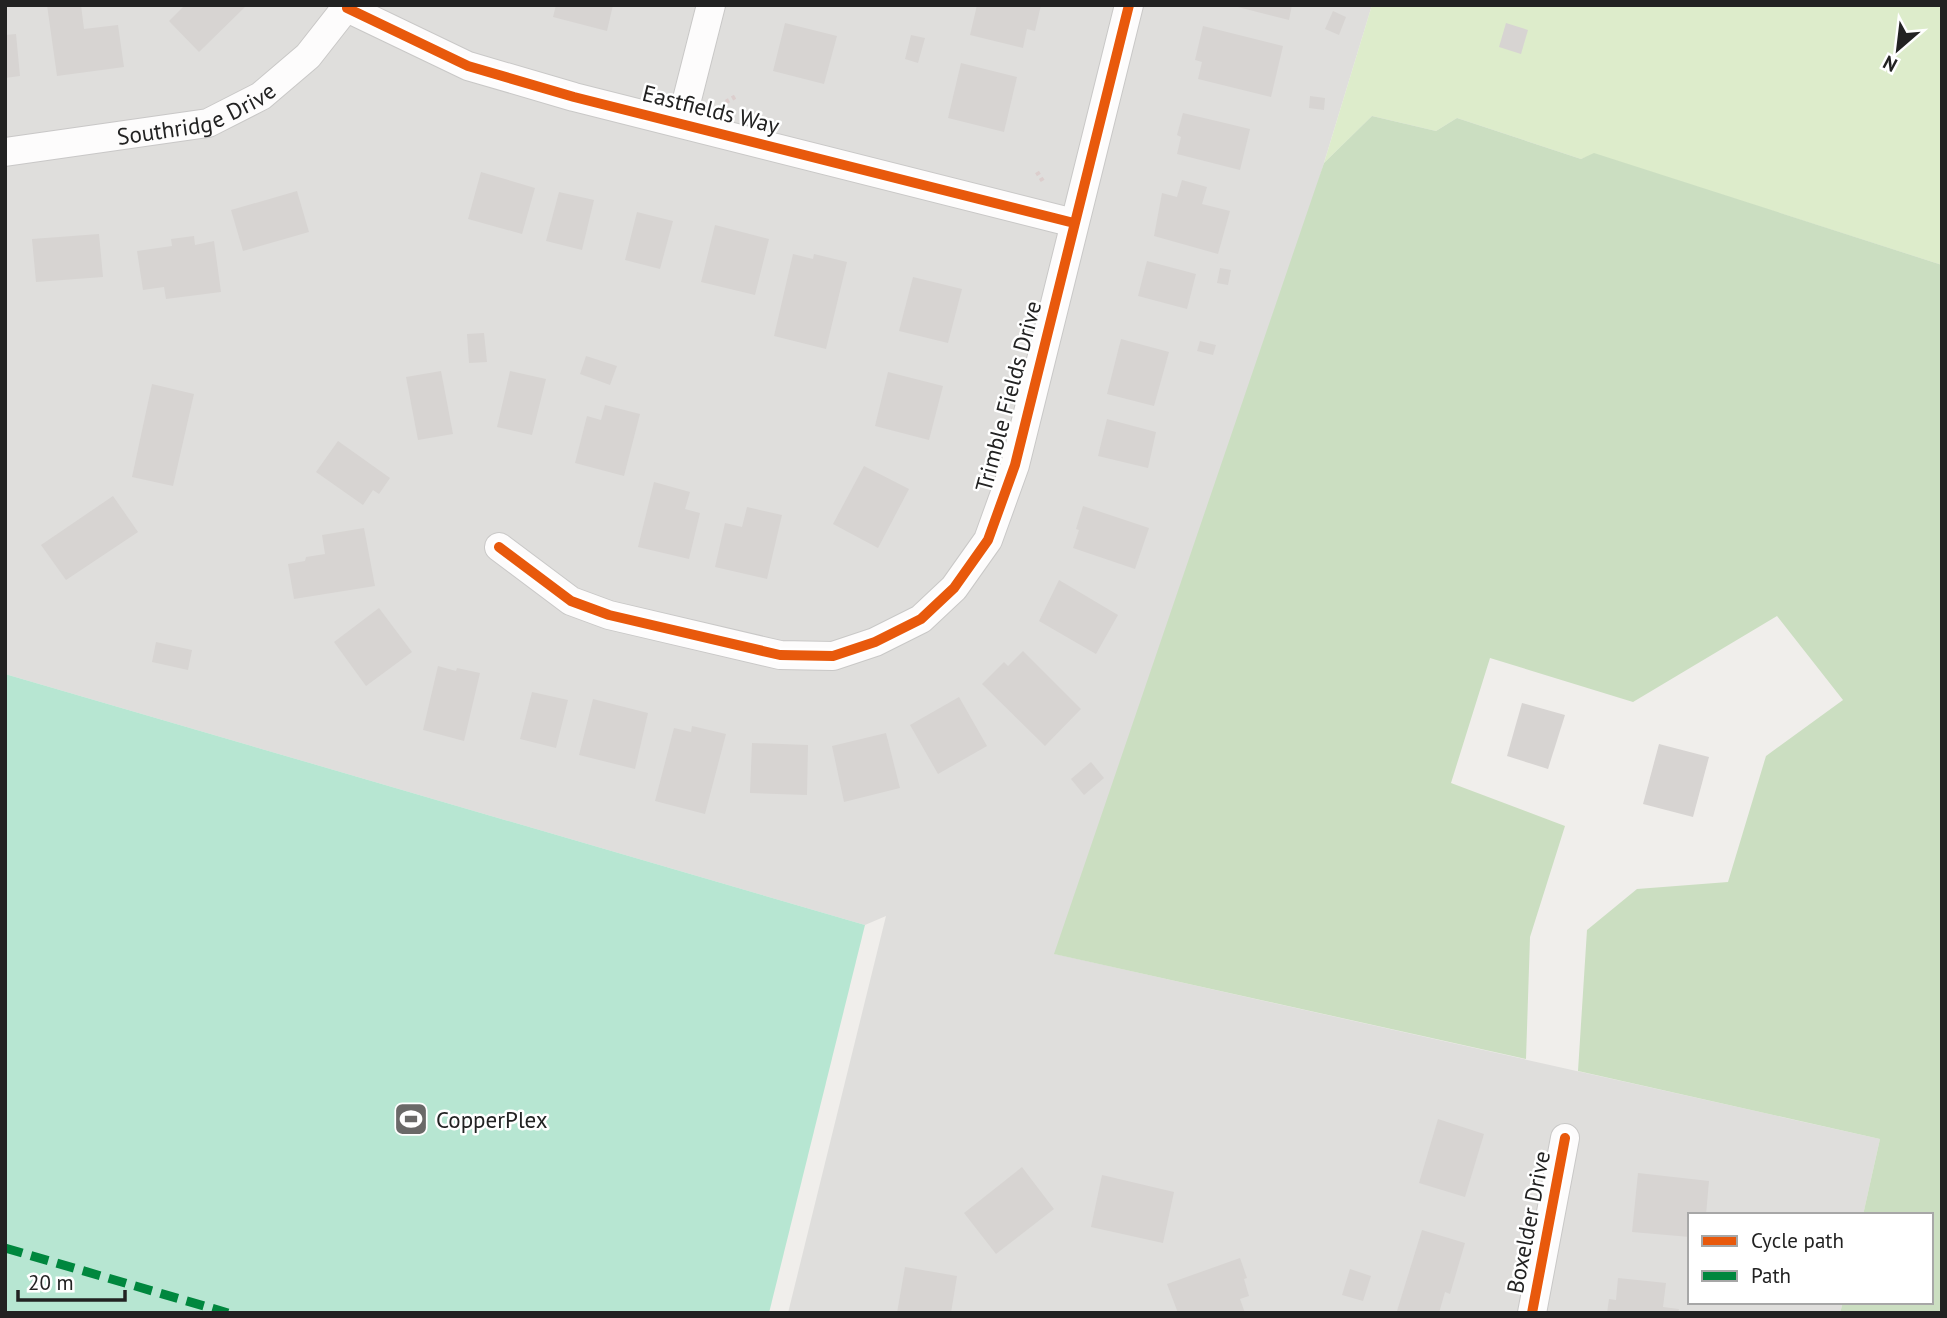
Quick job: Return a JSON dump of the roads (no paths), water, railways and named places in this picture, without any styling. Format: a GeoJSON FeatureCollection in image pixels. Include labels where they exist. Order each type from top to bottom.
{"type":"FeatureCollection","features":[{"type":"Feature","properties":{"kind":"street"},"geometry":{"type":"LineString","coordinates":[[681,123],[711,5]]}},
{"type":"Feature","properties":{"kind":"street","name":"Trimble Fields Drive"},"geometry":{"type":"LineString","coordinates":[[499,547],[571,601],[609,615],[780,655],[833,656],[875,642],[921,619],[954,589],[988,540],[1015,465],[1129,5]]}},
{"type":"Feature","properties":{"kind":"street","name":"Eastfields Way"},"geometry":{"type":"LineString","coordinates":[[347,7],[468,66],[574,97],[1074,223]]}},
{"type":"Feature","properties":{"kind":"street","name":"Southridge Drive"},"geometry":{"type":"LineString","coordinates":[[5,152],[208,123],[261,96],[308,56],[347,7]]}},
{"type":"Feature","properties":{"kind":"street","name":"Boxelder Drive"},"geometry":{"type":"LineString","coordinates":[[1532,1313],[1565,1138]]}},
{"type":"Feature","properties":{"kind":"place","name":"CopperPlex"},"geometry":{"type":"Point","coordinates":[411,1119]}}]}
